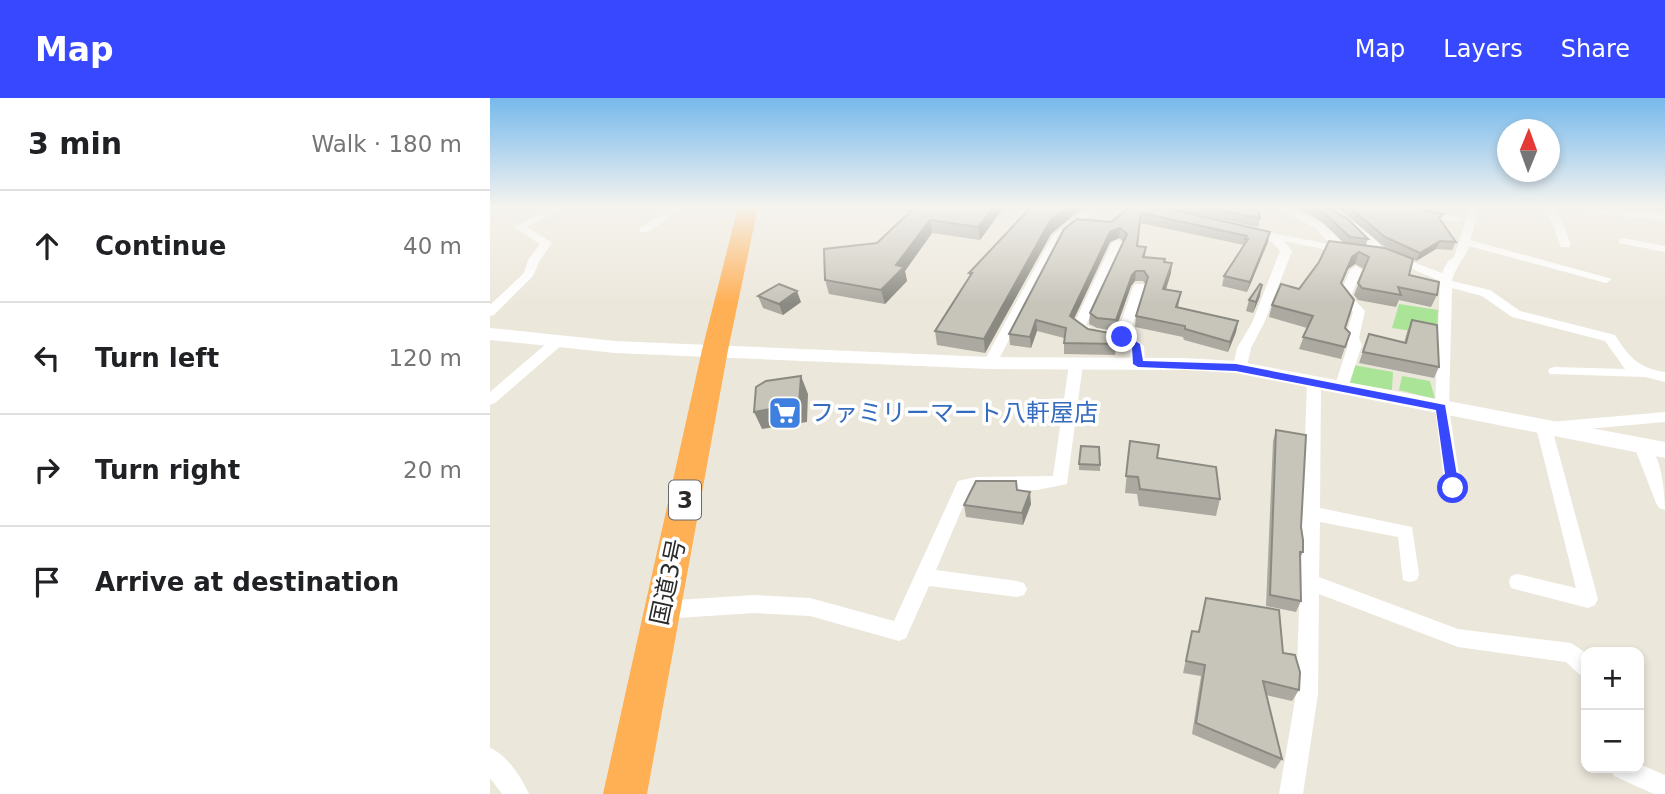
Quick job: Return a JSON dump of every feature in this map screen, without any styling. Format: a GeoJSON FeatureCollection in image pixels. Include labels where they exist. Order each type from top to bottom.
{"type":"FeatureCollection","features":[{"type":"Feature","properties":{"kind":"highway","name":"国道3号"},"geometry":{"type":"LineString","coordinates":[[625,794],[741,239]]}},
{"type":"Feature","properties":{"kind":"street"},"geometry":{"type":"LineString","coordinates":[[490,312],[528,274],[546,243],[540,239]]}},
{"type":"Feature","properties":{"kind":"street"},"geometry":{"type":"LineString","coordinates":[[990,363],[1056,239]]}},
{"type":"Feature","properties":{"kind":"street"},"geometry":{"type":"LineString","coordinates":[[1236,368],[1240,366],[1244,348],[1258,323],[1286,251],[1277,239]]}},
{"type":"Feature","properties":{"kind":"street"},"geometry":{"type":"LineString","coordinates":[[1291,239],[1343,251],[1383,254],[1446,281],[1486,293],[1516,314],[1610,338],[1623,362],[1643,374]]}},
{"type":"Feature","properties":{"kind":"street"},"geometry":{"type":"LineString","coordinates":[[1332,239],[1343,251]]}},
{"type":"Feature","properties":{"kind":"street"},"geometry":{"type":"LineString","coordinates":[[1368,239],[1383,254]]}},
{"type":"Feature","properties":{"kind":"street"},"geometry":{"type":"LineString","coordinates":[[1563,239],[1565,245]]}},
{"type":"Feature","properties":{"kind":"street"},"geometry":{"type":"LineString","coordinates":[[1453,488],[1441,408],[1446,281],[1452,263],[1459,259],[1463,241],[1606,279]]}},
{"type":"Feature","properties":{"kind":"street"},"geometry":{"type":"LineString","coordinates":[[1623,241],[1665,249]]}},
{"type":"Feature","properties":{"kind":"street"},"geometry":{"type":"LineString","coordinates":[[1118,243],[1079,327],[1086,334],[1122,337],[1137,346],[1138,364]]}},
{"type":"Feature","properties":{"kind":"street"},"geometry":{"type":"LineString","coordinates":[[1341,388],[1354,345],[1352,338],[1359,311],[1345,296],[1356,270]]}},
{"type":"Feature","properties":{"kind":"street"},"geometry":{"type":"LineString","coordinates":[[1122,337],[1139,287]]}},
{"type":"Feature","properties":{"kind":"street"},"geometry":{"type":"LineString","coordinates":[[490,334],[615,347],[990,363],[1236,368],[1665,450]]}},
{"type":"Feature","properties":{"kind":"street"},"geometry":{"type":"LineString","coordinates":[[490,400],[558,341]]}},
{"type":"Feature","properties":{"kind":"street"},"geometry":{"type":"LineString","coordinates":[[662,610],[754,604],[810,607],[899,632],[964,485],[979,482],[1043,486],[1061,480],[1076,364]]}},
{"type":"Feature","properties":{"kind":"street"},"geometry":{"type":"LineString","coordinates":[[1555,371],[1665,377]]}},
{"type":"Feature","properties":{"kind":"street"},"geometry":{"type":"LineString","coordinates":[[1292,794],[1307,694],[1314,383]]}},
{"type":"Feature","properties":{"kind":"street"},"geometry":{"type":"LineString","coordinates":[[1544,427],[1665,417]]}},
{"type":"Feature","properties":{"kind":"street"},"geometry":{"type":"LineString","coordinates":[[1518,582],[1588,599],[1544,427]]}},
{"type":"Feature","properties":{"kind":"street"},"geometry":{"type":"LineString","coordinates":[[1642,446],[1665,503]]}},
{"type":"Feature","properties":{"kind":"street"},"geometry":{"type":"LineString","coordinates":[[1311,513],[1406,532],[1410,574]]}},
{"type":"Feature","properties":{"kind":"street"},"geometry":{"type":"LineString","coordinates":[[924,577],[1017,589]]}},
{"type":"Feature","properties":{"kind":"street"},"geometry":{"type":"LineString","coordinates":[[1309,582],[1458,638],[1571,653],[1581,662]]}},
{"type":"Feature","properties":{"kind":"street"},"geometry":{"type":"LineString","coordinates":[[490,759],[517,794]]}},
{"type":"Feature","properties":{"kind":"street"},"geometry":{"type":"LineString","coordinates":[[1633,773],[1665,787]]}},
{"type":"Feature","properties":{"kind":"green space"},"geometry":{"type":"Polygon","coordinates":[[[1399,304],[1438,310],[1437,335],[1392,328],[1399,304]]]}},
{"type":"Feature","properties":{"kind":"green space"},"geometry":{"type":"Polygon","coordinates":[[[1353,365],[1393,372],[1392,390],[1347,383],[1353,365]]]}},
{"type":"Feature","properties":{"kind":"green space"},"geometry":{"type":"Polygon","coordinates":[[[1402,376],[1430,381],[1435,399],[1399,390],[1402,376]]]}},
{"type":"Feature","properties":{"kind":"building"},"geometry":{"type":"Polygon","coordinates":[[[881,239],[915,239],[896,265],[904,267],[881,290],[825,280],[824,249],[877,243],[881,239]]]}},
{"type":"Feature","properties":{"kind":"building"},"geometry":{"type":"Polygon","coordinates":[[[1000,239],[1040,239],[984,339],[935,331],[972,273],[969,273],[1000,239]]]}},
{"type":"Feature","properties":{"kind":"building"},"geometry":{"type":"Polygon","coordinates":[[[1059,239],[1106,239],[1070,316],[1088,329],[1115,334],[1116,344],[1064,343],[1066,328],[1036,320],[1030,337],[1009,334],[1059,239]]]}},
{"type":"Feature","properties":{"kind":"building"},"geometry":{"type":"Polygon","coordinates":[[[1124,239],[1138,239],[1137,246],[1146,247],[1143,257],[1165,259],[1164,262],[1172,263],[1163,289],[1181,292],[1176,307],[1238,321],[1230,342],[1185,329],[1185,326],[1136,316],[1148,277],[1144,271],[1136,271],[1132,275],[1116,320],[1097,318],[1090,313],[1124,239]]]}},
{"type":"Feature","properties":{"kind":"building"},"geometry":{"type":"Polygon","coordinates":[[[1248,239],[1267,239],[1250,282],[1224,276],[1248,239]]]}},
{"type":"Feature","properties":{"kind":"building"},"geometry":{"type":"Polygon","coordinates":[[[1390,239],[1454,239],[1456,242],[1440,241],[1420,253],[1390,239]]]}},
{"type":"Feature","properties":{"kind":"building"},"geometry":{"type":"Polygon","coordinates":[[[1329,241],[1385,248],[1413,259],[1409,275],[1439,282],[1437,295],[1398,287],[1401,295],[1362,288],[1358,283],[1369,257],[1359,252],[1352,257],[1341,283],[1354,300],[1345,328],[1350,333],[1345,347],[1303,337],[1313,316],[1272,305],[1281,284],[1299,289],[1319,262],[1329,241]]]}},
{"type":"Feature","properties":{"kind":"building"},"geometry":{"type":"Polygon","coordinates":[[[779,284],[797,291],[779,304],[758,296],[779,284]]]}},
{"type":"Feature","properties":{"kind":"building"},"geometry":{"type":"Polygon","coordinates":[[[1260,284],[1262,285],[1256,302],[1249,300],[1260,284]]]}},
{"type":"Feature","properties":{"kind":"building"},"geometry":{"type":"Polygon","coordinates":[[[1412,320],[1437,325],[1439,367],[1363,352],[1369,334],[1406,343],[1412,320]]]}},
{"type":"Feature","properties":{"kind":"building"},"geometry":{"type":"Polygon","coordinates":[[[801,376],[799,404],[754,412],[756,387],[766,381],[801,376]]]}},
{"type":"Feature","properties":{"kind":"building"},"geometry":{"type":"Polygon","coordinates":[[[1276,430],[1306,435],[1301,527],[1303,552],[1300,552],[1301,601],[1270,595],[1276,430]]]}},
{"type":"Feature","properties":{"kind":"building"},"geometry":{"type":"Polygon","coordinates":[[[1130,441],[1159,445],[1157,458],[1216,467],[1220,499],[1140,489],[1138,477],[1126,476],[1130,441]]]}},
{"type":"Feature","properties":{"kind":"building"},"geometry":{"type":"Polygon","coordinates":[[[1081,446],[1099,447],[1100,465],[1079,464],[1081,446]]]}},
{"type":"Feature","properties":{"kind":"building"},"geometry":{"type":"Polygon","coordinates":[[[976,481],[1016,481],[1017,490],[1030,492],[1022,513],[964,505],[976,481]]]}},
{"type":"Feature","properties":{"kind":"building"},"geometry":{"type":"Polygon","coordinates":[[[1206,598],[1279,610],[1283,653],[1295,655],[1300,672],[1299,690],[1263,681],[1282,759],[1196,723],[1205,665],[1186,661],[1192,631],[1199,632],[1206,598]]]}},
{"type":"Feature","properties":{"kind":"place","name":"ファミリーマート八軒屋店"},"geometry":{"type":"Point","coordinates":[785,413]}},
{"type":"Feature","properties":{"kind":"route"},"geometry":{"type":"LineString","coordinates":[[1122,337],[1137,346],[1138,364],[1236,368],[1441,408],[1453,488]]}}]}
